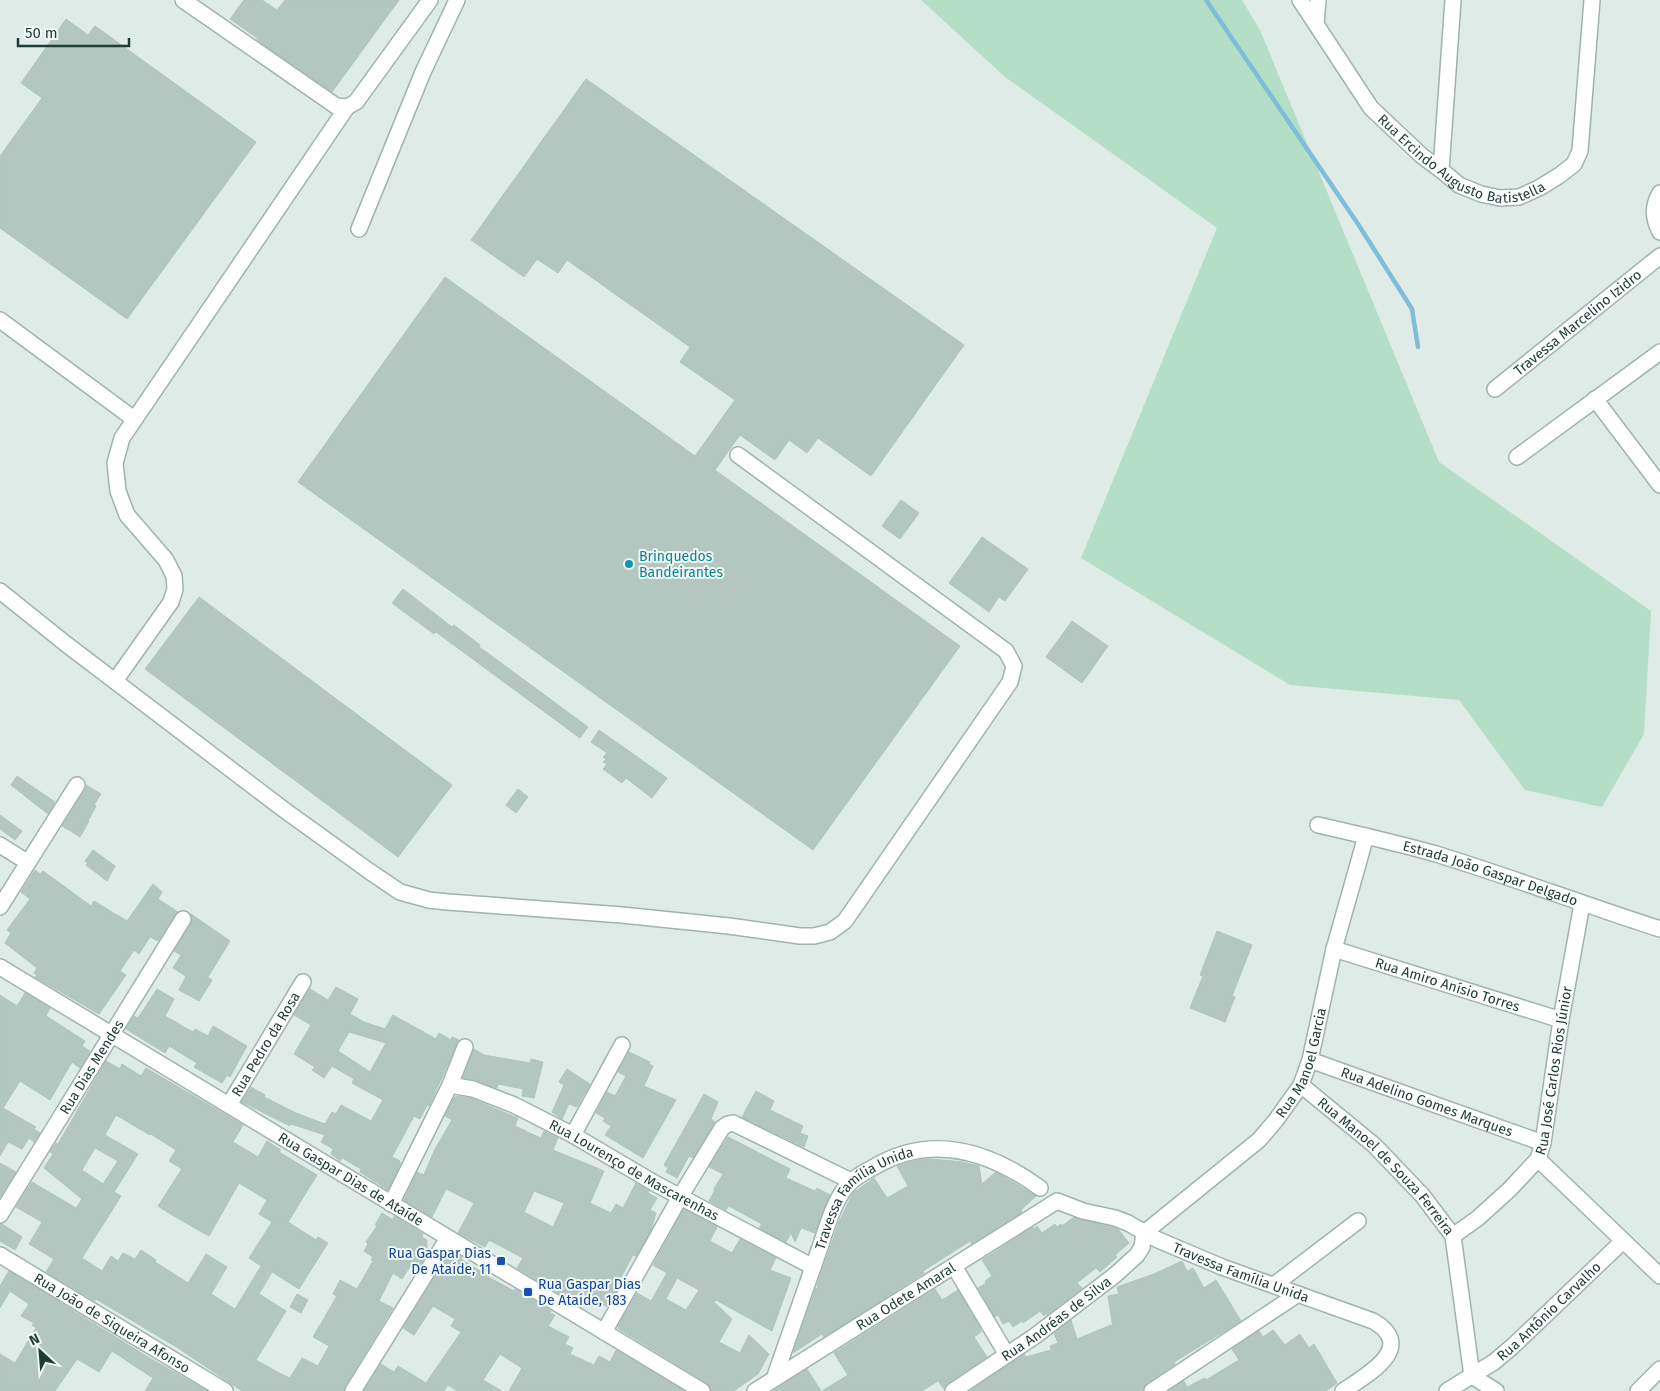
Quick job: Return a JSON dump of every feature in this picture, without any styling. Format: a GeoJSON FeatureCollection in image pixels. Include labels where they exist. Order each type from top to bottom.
{"type":"FeatureCollection","features":[{"type":"Feature","properties":{"kind":"street"},"geometry":{"type":"LineString","coordinates":[[182,0],[336,106],[347,107]]}},
{"type":"Feature","properties":{"kind":"street"},"geometry":{"type":"LineString","coordinates":[[115,681],[171,602],[175,589],[174,576],[166,560],[127,515],[118,491],[115,464],[122,438],[347,107],[356,102],[430,0]]}},
{"type":"Feature","properties":{"kind":"street"},"geometry":{"type":"LineString","coordinates":[[359,229],[424,72],[457,0]]}},
{"type":"Feature","properties":{"kind":"street","name":"Rua Ercindo Augusto Batistella"},"geometry":{"type":"LineString","coordinates":[[1300,0],[1371,108],[1422,156],[1459,185],[1481,194],[1500,198],[1519,197],[1540,188],[1574,164],[1580,151],[1592,0]]}},
{"type":"Feature","properties":{"kind":"street"},"geometry":{"type":"LineString","coordinates":[[1316,24],[1318,0]]}},
{"type":"Feature","properties":{"kind":"street"},"geometry":{"type":"LineString","coordinates":[[1441,170],[1453,0]]}},
{"type":"Feature","properties":{"kind":"street"},"geometry":{"type":"LineString","coordinates":[[1660,193],[1655,202],[1654,214],[1660,232]]}},
{"type":"Feature","properties":{"kind":"street","name":"Travessa Marcelino Izidro"},"geometry":{"type":"LineString","coordinates":[[1495,389],[1660,256]]}},
{"type":"Feature","properties":{"kind":"street"},"geometry":{"type":"LineString","coordinates":[[0,320],[134,419]]}},
{"type":"Feature","properties":{"kind":"street"},"geometry":{"type":"LineString","coordinates":[[1517,457],[1660,352]]}},
{"type":"Feature","properties":{"kind":"street"},"geometry":{"type":"LineString","coordinates":[[1595,398],[1660,485]]}},
{"type":"Feature","properties":{"kind":"street"},"geometry":{"type":"LineString","coordinates":[[0,591],[283,809],[400,892],[429,900],[622,915],[729,926],[800,936],[814,936],[830,932],[845,921],[1010,682],[1014,666],[1006,651],[738,455]]}},
{"type":"Feature","properties":{"kind":"street"},"geometry":{"type":"LineString","coordinates":[[0,907],[77,785]]}},
{"type":"Feature","properties":{"kind":"street","name":"Estrada João Gaspar Delgado"},"geometry":{"type":"LineString","coordinates":[[1318,824],[1488,870],[1582,904],[1660,928]]}},
{"type":"Feature","properties":{"kind":"street","name":"Rua Manoel Garcia"},"geometry":{"type":"LineString","coordinates":[[1144,1233],[1259,1140],[1301,1085],[1310,1060],[1334,949],[1366,836]]}},
{"type":"Feature","properties":{"kind":"street"},"geometry":{"type":"LineString","coordinates":[[0,844],[27,862]]}},
{"type":"Feature","properties":{"kind":"street","name":"Rua José Carlos Rios Júnior"},"geometry":{"type":"LineString","coordinates":[[1582,904],[1561,1020],[1543,1142],[1538,1159],[1660,1276]]}},
{"type":"Feature","properties":{"kind":"street","name":"Rua Dias Mendes"},"geometry":{"type":"LineString","coordinates":[[0,1215],[183,918]]}},
{"type":"Feature","properties":{"kind":"street","name":"Rua Amiro Anísio Torres"},"geometry":{"type":"LineString","coordinates":[[1334,949],[1561,1020]]}},
{"type":"Feature","properties":{"kind":"street","name":"Rua Gaspar Dias de Ataíde"},"geometry":{"type":"LineString","coordinates":[[0,967],[702,1391]]}},
{"type":"Feature","properties":{"kind":"street","name":"Rua Pedro da Rosa"},"geometry":{"type":"LineString","coordinates":[[229,1105],[303,982]]}},
{"type":"Feature","properties":{"kind":"street"},"geometry":{"type":"LineString","coordinates":[[573,1135],[622,1044]]}},
{"type":"Feature","properties":{"kind":"street"},"geometry":{"type":"LineString","coordinates":[[391,1204],[450,1085],[465,1047]]}},
{"type":"Feature","properties":{"kind":"street","name":"Rua Adelino Gomes Marques"},"geometry":{"type":"LineString","coordinates":[[1310,1060],[1543,1142]]}},
{"type":"Feature","properties":{"kind":"street","name":"Rua Lourenço de Mascarenhas"},"geometry":{"type":"LineString","coordinates":[[450,1085],[474,1089],[573,1135],[680,1197],[813,1267]]}},
{"type":"Feature","properties":{"kind":"street","name":"Rua Manoel de Souza Ferreira"},"geometry":{"type":"LineString","coordinates":[[1301,1085],[1374,1145],[1422,1195],[1453,1236],[1472,1376]]}},
{"type":"Feature","properties":{"kind":"street"},"geometry":{"type":"LineString","coordinates":[[604,1332],[680,1197],[722,1128],[728,1124],[733,1123],[851,1181]]}},
{"type":"Feature","properties":{"kind":"street","name":"Travessa Família Unida"},"geometry":{"type":"LineString","coordinates":[[774,1379],[841,1194],[851,1181],[880,1163],[902,1154],[917,1150],[938,1149],[966,1151],[991,1160],[1040,1188]]}},
{"type":"Feature","properties":{"kind":"street"},"geometry":{"type":"LineString","coordinates":[[1453,1236],[1478,1218],[1510,1189],[1538,1159]]}},
{"type":"Feature","properties":{"kind":"street","name":"Travessa Família Unida"},"geometry":{"type":"LineString","coordinates":[[1056,1201],[1083,1211],[1115,1218],[1128,1223],[1144,1233],[1222,1267],[1373,1321],[1384,1329],[1391,1341],[1391,1349],[1387,1357],[1371,1372],[1343,1391]]}},
{"type":"Feature","properties":{"kind":"street","name":"Rua Odete Amaral"},"geometry":{"type":"LineString","coordinates":[[755,1391],[1056,1201]]}},
{"type":"Feature","properties":{"kind":"street"},"geometry":{"type":"LineString","coordinates":[[1274,1285],[1358,1221]]}},
{"type":"Feature","properties":{"kind":"street","name":"Rua Andréas de Silva"},"geometry":{"type":"LineString","coordinates":[[953,1391],[1035,1336],[1129,1264],[1142,1246],[1144,1233]]}},
{"type":"Feature","properties":{"kind":"street"},"geometry":{"type":"LineString","coordinates":[[353,1391],[448,1238]]}},
{"type":"Feature","properties":{"kind":"street","name":"Rua Antônio Carvalho"},"geometry":{"type":"LineString","coordinates":[[1447,1391],[1494,1362],[1513,1346],[1623,1241]]}},
{"type":"Feature","properties":{"kind":"street","name":"Rua João de Siqueira Afonso"},"geometry":{"type":"LineString","coordinates":[[0,1255],[225,1391]]}},
{"type":"Feature","properties":{"kind":"street"},"geometry":{"type":"LineString","coordinates":[[954,1266],[1007,1355]]}},
{"type":"Feature","properties":{"kind":"street"},"geometry":{"type":"LineString","coordinates":[[1152,1391],[1298,1294]]}},
{"type":"Feature","properties":{"kind":"street"},"geometry":{"type":"LineString","coordinates":[[1638,1391],[1660,1369]]}},
{"type":"Feature","properties":{"kind":"street"},"geometry":{"type":"LineString","coordinates":[[1472,1376],[1496,1391]]}},
{"type":"Feature","properties":{"kind":"green space"},"geometry":{"type":"Polygon","coordinates":[[[921,0],[1242,0],[1260,30],[1439,462],[1651,611],[1644,734],[1602,807],[1525,790],[1459,700],[1290,685],[1081,558],[1217,228],[1005,77],[921,0]]]}},
{"type":"Feature","properties":{"kind":"building"},"geometry":{"type":"Polygon","coordinates":[[[244,0],[262,0],[277,10],[285,0],[399,0],[332,92],[230,19],[244,0]]]}},
{"type":"Feature","properties":{"kind":"building"},"geometry":{"type":"Polygon","coordinates":[[[66,19],[88,35],[95,26],[256,142],[127,319],[0,228],[0,156],[42,98],[21,83],[66,19]]]}},
{"type":"Feature","properties":{"kind":"building","name":"Brinquedos Bandeirantes"},"geometry":{"type":"Polygon","coordinates":[[[586,79],[964,345],[871,476],[818,438],[807,453],[789,440],[775,460],[740,435],[715,470],[960,646],[813,850],[298,482],[445,277],[695,456],[735,400],[680,362],[690,347],[567,260],[558,273],[537,259],[524,277],[471,240],[586,79]]]}},
{"type":"Feature","properties":{"kind":"building"},"geometry":{"type":"Polygon","coordinates":[[[901,500],[919,513],[900,539],[882,526],[901,500]]]}},
{"type":"Feature","properties":{"kind":"building"},"geometry":{"type":"Polygon","coordinates":[[[982,537],[1028,569],[1005,601],[999,597],[989,612],[949,583],[982,537]]]}},
{"type":"Feature","properties":{"kind":"building"},"geometry":{"type":"Polygon","coordinates":[[[403,589],[452,627],[454,625],[480,645],[479,647],[588,727],[580,738],[436,632],[434,634],[392,603],[403,589]]]}},
{"type":"Feature","properties":{"kind":"building"},"geometry":{"type":"Polygon","coordinates":[[[199,597],[452,785],[398,857],[145,669],[199,597]]]}},
{"type":"Feature","properties":{"kind":"building"},"geometry":{"type":"Polygon","coordinates":[[[1072,621],[1108,646],[1082,683],[1046,657],[1072,621]]]}},
{"type":"Feature","properties":{"kind":"building"},"geometry":{"type":"Polygon","coordinates":[[[599,730],[667,778],[652,798],[626,778],[622,783],[603,769],[607,764],[603,762],[606,759],[603,757],[607,753],[591,742],[599,730]]]}},
{"type":"Feature","properties":{"kind":"building"},"geometry":{"type":"Polygon","coordinates":[[[17,776],[55,802],[48,814],[11,785],[17,776]]]}},
{"type":"Feature","properties":{"kind":"building"},"geometry":{"type":"Polygon","coordinates":[[[86,785],[101,794],[80,837],[62,826],[85,790],[86,785]]]}},
{"type":"Feature","properties":{"kind":"building"},"geometry":{"type":"Polygon","coordinates":[[[518,789],[528,797],[516,813],[506,805],[518,789]]]}},
{"type":"Feature","properties":{"kind":"building"},"geometry":{"type":"Polygon","coordinates":[[[0,815],[22,831],[15,840],[0,829],[0,815]]]}},
{"type":"Feature","properties":{"kind":"building"},"geometry":{"type":"Polygon","coordinates":[[[93,850],[115,866],[107,881],[86,865],[88,863],[85,861],[93,850]]]}},
{"type":"Feature","properties":{"kind":"building"},"geometry":{"type":"Polygon","coordinates":[[[35,870],[40,874],[43,871],[91,906],[94,901],[127,921],[153,884],[162,892],[158,899],[178,912],[158,941],[150,937],[139,954],[134,950],[120,971],[126,975],[99,1014],[35,977],[37,975],[34,973],[37,968],[5,943],[11,933],[7,930],[30,899],[21,892],[35,870]]]}},
{"type":"Feature","properties":{"kind":"building"},"geometry":{"type":"Polygon","coordinates":[[[191,914],[230,941],[208,977],[212,980],[199,1001],[179,990],[186,976],[173,968],[181,955],[174,951],[191,923],[191,914]]]}},
{"type":"Feature","properties":{"kind":"building"},"geometry":{"type":"Polygon","coordinates":[[[1217,931],[1252,945],[1232,996],[1235,997],[1225,1022],[1190,1008],[1203,976],[1200,975],[1217,931]]]}},
{"type":"Feature","properties":{"kind":"building"},"geometry":{"type":"Polygon","coordinates":[[[336,987],[358,999],[350,1014],[364,1022],[385,1029],[393,1015],[436,1039],[439,1033],[451,1040],[452,1037],[459,1040],[429,1106],[427,1105],[420,1119],[414,1116],[392,1157],[400,1161],[400,1164],[388,1190],[360,1172],[361,1169],[342,1158],[340,1161],[331,1154],[333,1149],[321,1142],[325,1135],[291,1124],[290,1126],[242,1102],[251,1087],[265,1095],[264,1097],[296,1113],[325,1124],[332,1112],[336,1114],[341,1105],[371,1121],[383,1100],[352,1083],[354,1079],[332,1066],[324,1078],[312,1070],[315,1067],[294,1054],[311,1025],[294,1015],[310,989],[328,1000],[336,987]],[[349,1032],[338,1051],[370,1072],[386,1043],[349,1032]]]}},
{"type":"Feature","properties":{"kind":"building"},"geometry":{"type":"Polygon","coordinates":[[[157,989],[174,999],[165,1016],[193,1032],[195,1029],[208,1036],[213,1026],[247,1046],[230,1077],[227,1075],[222,1083],[194,1067],[197,1063],[169,1046],[165,1053],[126,1029],[134,1016],[138,1018],[157,989]]]}},
{"type":"Feature","properties":{"kind":"building"},"geometry":{"type":"Polygon","coordinates":[[[25,993],[50,1008],[46,1016],[85,1041],[82,1046],[90,1051],[80,1068],[72,1062],[50,1100],[20,1081],[3,1108],[36,1127],[34,1129],[40,1133],[34,1142],[29,1138],[22,1149],[8,1142],[0,1156],[0,995],[17,1006],[25,993]]]}},
{"type":"Feature","properties":{"kind":"building"},"geometry":{"type":"Polygon","coordinates":[[[474,1049],[484,1055],[530,1063],[531,1059],[543,1062],[534,1098],[522,1096],[523,1089],[498,1084],[497,1088],[476,1080],[463,1078],[474,1049]]]}},
{"type":"Feature","properties":{"kind":"building"},"geometry":{"type":"Polygon","coordinates":[[[629,1052],[650,1062],[649,1064],[653,1066],[644,1086],[676,1100],[643,1158],[605,1135],[611,1126],[603,1121],[605,1118],[596,1113],[607,1092],[615,1096],[626,1076],[618,1072],[629,1052]]]}},
{"type":"Feature","properties":{"kind":"building"},"geometry":{"type":"Polygon","coordinates":[[[106,1061],[120,1069],[122,1064],[141,1076],[146,1068],[243,1125],[233,1142],[258,1157],[267,1141],[281,1150],[279,1152],[317,1175],[288,1222],[316,1240],[318,1237],[328,1243],[299,1289],[272,1272],[259,1294],[286,1311],[256,1360],[290,1378],[302,1358],[318,1366],[329,1346],[313,1337],[337,1296],[333,1294],[340,1280],[357,1289],[373,1261],[371,1260],[373,1257],[364,1251],[368,1244],[366,1242],[377,1226],[375,1225],[382,1213],[393,1220],[394,1216],[423,1234],[422,1237],[427,1240],[427,1254],[417,1270],[411,1265],[402,1279],[393,1273],[379,1301],[393,1308],[345,1386],[344,1391],[242,1391],[178,1348],[96,1299],[95,1301],[46,1272],[54,1259],[29,1244],[42,1222],[16,1207],[32,1182],[76,1208],[82,1199],[44,1168],[53,1154],[50,1152],[56,1143],[58,1144],[106,1061]],[[116,1115],[105,1135],[138,1154],[114,1192],[121,1196],[82,1258],[102,1271],[111,1256],[118,1261],[123,1253],[135,1259],[141,1250],[156,1260],[155,1262],[188,1283],[206,1254],[227,1267],[211,1294],[235,1309],[261,1266],[249,1258],[272,1222],[259,1214],[267,1200],[239,1183],[209,1236],[158,1206],[182,1169],[169,1161],[176,1150],[116,1115]],[[95,1148],[82,1170],[103,1184],[118,1161],[95,1148]]]}},
{"type":"Feature","properties":{"kind":"building"},"geometry":{"type":"Polygon","coordinates":[[[567,1069],[590,1084],[577,1107],[569,1104],[562,1119],[552,1112],[564,1085],[559,1082],[567,1069]]]}},
{"type":"Feature","properties":{"kind":"building"},"geometry":{"type":"Polygon","coordinates":[[[756,1091],[774,1101],[770,1110],[803,1126],[800,1133],[808,1136],[804,1147],[742,1117],[756,1091]]]}},
{"type":"Feature","properties":{"kind":"building"},"geometry":{"type":"Polygon","coordinates":[[[704,1094],[718,1102],[711,1119],[715,1122],[693,1158],[689,1156],[677,1178],[666,1172],[668,1168],[664,1165],[704,1094]]]}},
{"type":"Feature","properties":{"kind":"building"},"geometry":{"type":"Polygon","coordinates":[[[457,1096],[470,1098],[518,1118],[515,1126],[526,1131],[525,1135],[527,1132],[541,1138],[544,1131],[558,1138],[553,1150],[604,1171],[590,1203],[611,1213],[616,1204],[623,1208],[636,1183],[657,1198],[650,1210],[656,1213],[651,1230],[636,1256],[633,1255],[608,1307],[578,1293],[574,1300],[560,1294],[517,1268],[523,1258],[489,1240],[485,1247],[458,1233],[474,1203],[446,1189],[432,1217],[404,1200],[417,1172],[424,1175],[435,1149],[452,1120],[445,1116],[454,1098],[457,1096]],[[534,1191],[524,1212],[553,1227],[564,1203],[534,1191]]]}},
{"type":"Feature","properties":{"kind":"building"},"geometry":{"type":"Polygon","coordinates":[[[728,1137],[790,1169],[786,1178],[815,1191],[817,1188],[830,1195],[815,1233],[801,1228],[795,1242],[791,1233],[786,1242],[759,1228],[762,1224],[729,1206],[726,1210],[709,1201],[723,1174],[709,1167],[728,1137]]]}},
{"type":"Feature","properties":{"kind":"building"},"geometry":{"type":"Polygon","coordinates":[[[931,1159],[963,1162],[979,1166],[982,1184],[996,1172],[1036,1196],[1021,1210],[1022,1212],[972,1244],[970,1241],[824,1337],[822,1334],[793,1353],[816,1288],[818,1289],[817,1285],[839,1222],[853,1193],[874,1178],[887,1198],[908,1186],[897,1166],[918,1160],[931,1159]]]}},
{"type":"Feature","properties":{"kind":"building"},"geometry":{"type":"Polygon","coordinates":[[[0,1163],[16,1172],[0,1197],[0,1163]]]}},
{"type":"Feature","properties":{"kind":"building"},"geometry":{"type":"Polygon","coordinates":[[[684,1209],[717,1227],[710,1241],[732,1253],[740,1239],[776,1258],[770,1270],[791,1278],[772,1331],[716,1300],[714,1302],[732,1319],[719,1342],[740,1353],[749,1335],[769,1354],[758,1374],[734,1391],[711,1391],[707,1383],[619,1329],[618,1326],[637,1293],[651,1301],[667,1273],[653,1265],[684,1209]],[[677,1278],[666,1299],[686,1310],[699,1290],[677,1278]]]}},
{"type":"Feature","properties":{"kind":"building"},"geometry":{"type":"Polygon","coordinates":[[[1074,1217],[1118,1229],[1129,1243],[1100,1272],[1096,1268],[1077,1283],[1082,1288],[1047,1315],[1047,1313],[1044,1316],[1040,1311],[1023,1323],[1022,1321],[1013,1327],[1009,1321],[1003,1324],[998,1315],[995,1317],[978,1288],[992,1276],[982,1260],[1033,1227],[1034,1229],[1037,1226],[1042,1233],[1055,1224],[1057,1227],[1061,1224],[1062,1226],[1074,1217]]]}},
{"type":"Feature","properties":{"kind":"building"},"geometry":{"type":"Polygon","coordinates":[[[0,1224],[22,1237],[15,1250],[0,1241],[0,1224]]]}},
{"type":"Feature","properties":{"kind":"building"},"geometry":{"type":"Polygon","coordinates":[[[451,1251],[492,1279],[514,1291],[515,1289],[551,1311],[550,1313],[555,1315],[548,1326],[569,1337],[565,1344],[573,1348],[570,1354],[594,1365],[599,1356],[610,1362],[616,1350],[684,1391],[509,1391],[522,1368],[500,1354],[483,1380],[502,1391],[457,1391],[448,1385],[444,1391],[364,1391],[381,1364],[394,1372],[398,1366],[426,1383],[461,1332],[451,1326],[455,1319],[433,1306],[414,1335],[403,1328],[451,1251]]]}},
{"type":"Feature","properties":{"kind":"building"},"geometry":{"type":"Polygon","coordinates":[[[1182,1261],[1187,1271],[1193,1268],[1204,1288],[1216,1280],[1241,1321],[1174,1362],[1175,1364],[1146,1384],[1143,1391],[970,1391],[1024,1354],[1026,1357],[1051,1350],[1050,1346],[1058,1343],[1054,1333],[1071,1320],[1077,1339],[1111,1325],[1113,1328],[1108,1296],[1119,1294],[1117,1287],[1154,1274],[1182,1261]]]}},
{"type":"Feature","properties":{"kind":"building"},"geometry":{"type":"Polygon","coordinates":[[[9,1271],[148,1357],[207,1391],[145,1391],[153,1378],[112,1351],[99,1372],[77,1359],[55,1391],[0,1391],[0,1354],[15,1363],[36,1328],[32,1325],[34,1323],[21,1316],[29,1304],[10,1291],[0,1308],[0,1286],[9,1271]]]}},
{"type":"Feature","properties":{"kind":"building"},"geometry":{"type":"Polygon","coordinates":[[[935,1289],[942,1300],[958,1290],[979,1326],[981,1332],[974,1337],[987,1357],[948,1383],[944,1389],[938,1381],[922,1391],[822,1391],[848,1375],[834,1353],[935,1289]]]}},
{"type":"Feature","properties":{"kind":"building"},"geometry":{"type":"Polygon","coordinates":[[[297,1294],[308,1300],[301,1313],[290,1307],[297,1294]]]}},
{"type":"Feature","properties":{"kind":"building"},"geometry":{"type":"Polygon","coordinates":[[[1273,1330],[1285,1345],[1300,1334],[1309,1348],[1314,1344],[1337,1383],[1326,1391],[1169,1391],[1184,1381],[1187,1387],[1205,1378],[1206,1380],[1239,1360],[1232,1349],[1259,1331],[1263,1337],[1273,1330]]]}},
{"type":"Feature","properties":{"kind":"building"},"geometry":{"type":"Polygon","coordinates":[[[807,1369],[821,1391],[773,1391],[807,1369]]]}},
{"type":"Feature","properties":{"kind":"waterway"},"geometry":{"type":"LineString","coordinates":[[1206,0],[1358,224],[1412,309],[1418,347]]}},
{"type":"Feature","properties":{"kind":"place","name":"Brinquedos Bandeirantes"},"geometry":{"type":"Point","coordinates":[629,564]}},
{"type":"Feature","properties":{"kind":"place","name":"Rua Gaspar Dias De Ataíde, 11"},"geometry":{"type":"Point","coordinates":[501,1261]}},
{"type":"Feature","properties":{"kind":"place","name":"Rua Gaspar Dias De Ataíde, 183"},"geometry":{"type":"Point","coordinates":[528,1292]}}]}
